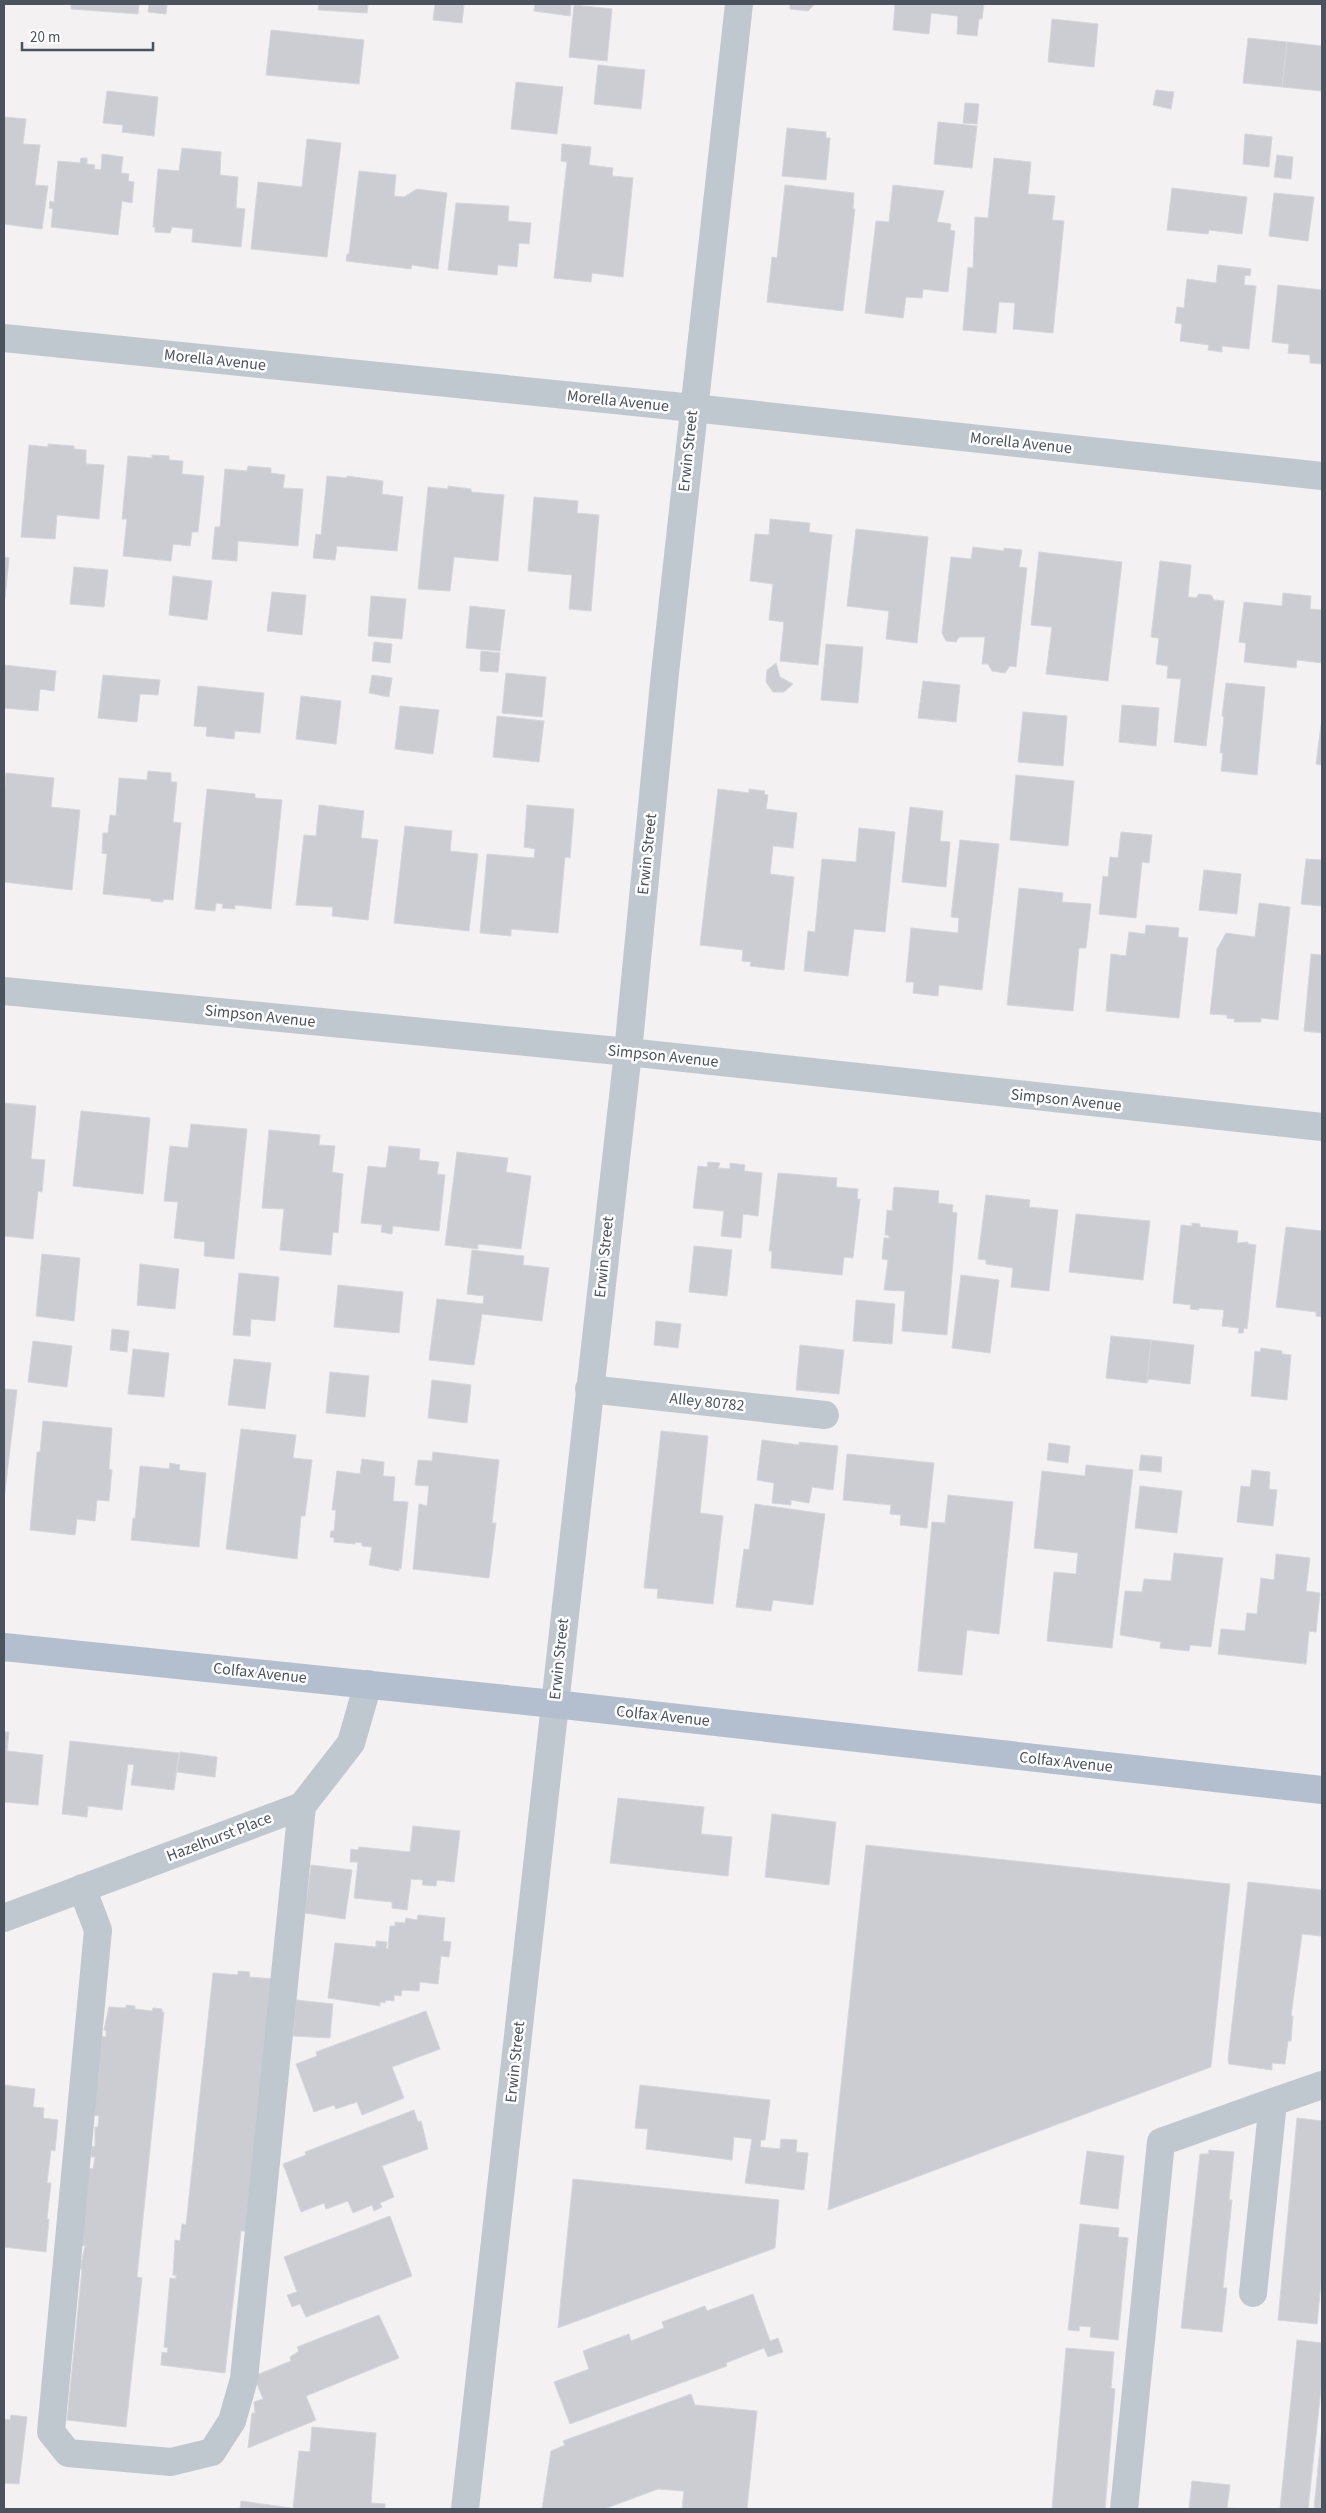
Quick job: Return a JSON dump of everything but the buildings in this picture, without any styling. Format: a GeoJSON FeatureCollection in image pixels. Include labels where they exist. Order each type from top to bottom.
{"type":"FeatureCollection","features":[{"type":"Feature","properties":{"kind":"main road","name":"Colfax Avenue"},"geometry":{"type":"LineString","coordinates":[[4,1647],[554,1704],[1322,1790]]}},
{"type":"Feature","properties":{"kind":"street","name":"Erwin Street"},"geometry":{"type":"LineString","coordinates":[[466,2509],[589,1389],[628,1052],[693,408],[739,4]]}},
{"type":"Feature","properties":{"kind":"street","name":"Morella Avenue"},"geometry":{"type":"LineString","coordinates":[[4,338],[693,408],[1322,476]]}},
{"type":"Feature","properties":{"kind":"street","name":"Simpson Avenue"},"geometry":{"type":"LineString","coordinates":[[4,991],[628,1052],[1322,1128]]}},
{"type":"Feature","properties":{"kind":"street","name":"Alley 80782"},"geometry":{"type":"LineString","coordinates":[[589,1389],[825,1415]]}},
{"type":"Feature","properties":{"kind":"street"},"geometry":{"type":"LineString","coordinates":[[82,1888],[98,1930],[51,2432],[68,2453],[171,2462],[212,2452],[232,2421],[244,2379],[302,1806],[350,1743],[368,1684]]}},
{"type":"Feature","properties":{"kind":"street","name":"Hazelhurst Place"},"geometry":{"type":"LineString","coordinates":[[4,1918],[302,1806]]}},
{"type":"Feature","properties":{"kind":"street"},"geometry":{"type":"LineString","coordinates":[[1124,2509],[1160,2142],[1322,2085]]}},
{"type":"Feature","properties":{"kind":"street"},"geometry":{"type":"LineString","coordinates":[[1253,2293],[1273,2102]]}}]}
